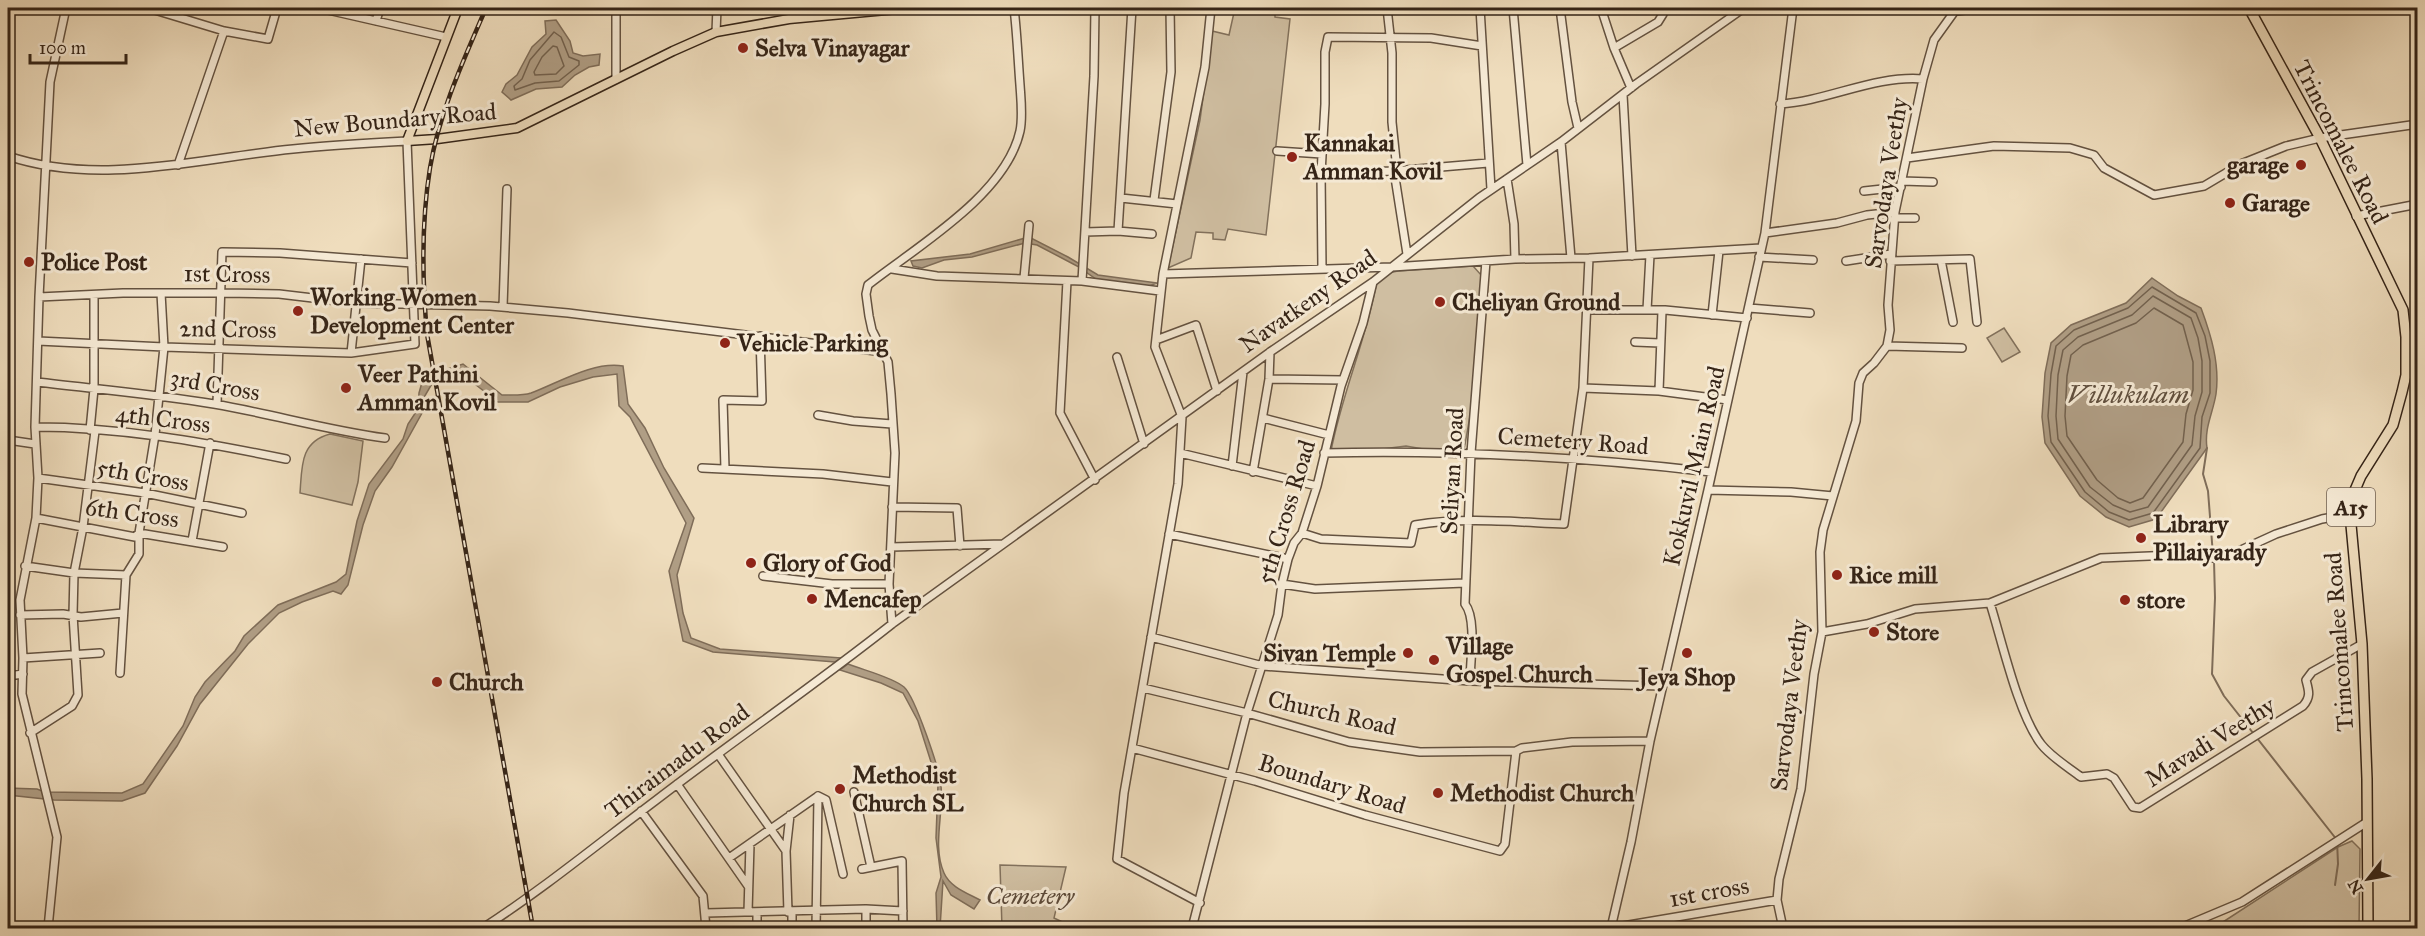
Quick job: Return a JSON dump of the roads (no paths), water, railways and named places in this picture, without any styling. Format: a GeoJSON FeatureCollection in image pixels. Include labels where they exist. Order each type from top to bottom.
{"type":"FeatureCollection","features":[{"type":"Feature","properties":{"kind":"highway","name":"Trincomalee Road"},"geometry":{"type":"LineString","coordinates":[[2249,8],[2320,138],[2403,310],[2406,375],[2392,425],[2361,476],[2352,497],[2350,514],[2362,644],[2367,779],[2368,928]]}},
{"type":"Feature","properties":{"kind":"main road"},"geometry":{"type":"LineString","coordinates":[[407,141],[458,8]]}},
{"type":"Feature","properties":{"kind":"main road","name":"New Boundary Road"},"geometry":{"type":"LineString","coordinates":[[407,141],[517,128],[716,32],[789,19],[908,8]]}},
{"type":"Feature","properties":{"kind":"street"},"geometry":{"type":"LineString","coordinates":[[48,928],[57,837],[21,694],[23,658],[20,600],[36,518],[38,478],[35,427],[39,297],[50,82],[66,8]]}},
{"type":"Feature","properties":{"kind":"street"},"geometry":{"type":"LineString","coordinates":[[148,8],[224,31],[268,39],[277,8]]}},
{"type":"Feature","properties":{"kind":"street"},"geometry":{"type":"LineString","coordinates":[[319,8],[446,37]]}},
{"type":"Feature","properties":{"kind":"street"},"geometry":{"type":"LineString","coordinates":[[376,21],[380,8]]}},
{"type":"Feature","properties":{"kind":"street"},"geometry":{"type":"LineString","coordinates":[[616,8],[616,79]]}},
{"type":"Feature","properties":{"kind":"street"},"geometry":{"type":"LineString","coordinates":[[716,32],[717,8]]}},
{"type":"Feature","properties":{"kind":"street"},"geometry":{"type":"LineString","coordinates":[[892,624],[889,584],[895,453],[889,372],[884,352],[872,330],[866,294],[868,285],[923,246],[981,195],[1004,167],[1016,146],[1021,129],[1021,100],[1014,8]]}},
{"type":"Feature","properties":{"kind":"street"},"geometry":{"type":"LineString","coordinates":[[1083,281],[1094,76],[1095,8]]}},
{"type":"Feature","properties":{"kind":"street"},"geometry":{"type":"LineString","coordinates":[[1118,231],[1132,8]]}},
{"type":"Feature","properties":{"kind":"street"},"geometry":{"type":"LineString","coordinates":[[1154,200],[1171,72],[1170,8]]}},
{"type":"Feature","properties":{"kind":"street"},"geometry":{"type":"LineString","coordinates":[[1200,903],[1117,859],[1132,748],[1178,484],[1182,417],[1155,347],[1160,291],[1198,111],[1211,8]]}},
{"type":"Feature","properties":{"kind":"street"},"geometry":{"type":"LineString","coordinates":[[1388,8],[1392,122],[1407,254]]}},
{"type":"Feature","properties":{"kind":"street"},"geometry":{"type":"LineString","coordinates":[[1480,8],[1491,189]]}},
{"type":"Feature","properties":{"kind":"street"},"geometry":{"type":"LineString","coordinates":[[1513,8],[1527,165]]}},
{"type":"Feature","properties":{"kind":"street"},"geometry":{"type":"LineString","coordinates":[[1560,8],[1572,102],[1578,128]]}},
{"type":"Feature","properties":{"kind":"street"},"geometry":{"type":"LineString","coordinates":[[1602,8],[1614,48],[1631,88]]}},
{"type":"Feature","properties":{"kind":"street"},"geometry":{"type":"LineString","coordinates":[[1614,48],[1658,22],[1663,14],[1659,8]]}},
{"type":"Feature","properties":{"kind":"street","name":"Navatkeny Road"},"geometry":{"type":"LineString","coordinates":[[892,624],[1270,352],[1373,282],[1491,189],[1561,142],[1631,88],[1744,8]]}},
{"type":"Feature","properties":{"kind":"street","name":"Kokkuvil Main Road"},"geometry":{"type":"LineString","coordinates":[[1611,928],[1631,842],[1662,686],[1765,233],[1793,8]]}},
{"type":"Feature","properties":{"kind":"street"},"geometry":{"type":"LineString","coordinates":[[1956,9],[1983,8]]}},
{"type":"Feature","properties":{"kind":"street","name":"Sarvodaya Veethy"},"geometry":{"type":"LineString","coordinates":[[1783,928],[1778,900],[1779,879],[1801,789],[1814,674],[1822,632],[1820,552],[1822,530],[1856,421],[1859,383],[1863,373],[1887,346],[1890,330],[1888,305],[1891,258],[1901,184],[1923,79],[1934,40],[1956,9]]}},
{"type":"Feature","properties":{"kind":"street"},"geometry":{"type":"LineString","coordinates":[[178,165],[224,31]]}},
{"type":"Feature","properties":{"kind":"street"},"geometry":{"type":"LineString","coordinates":[[1322,268],[1325,52],[1328,37],[1431,38],[1482,46]]}},
{"type":"Feature","properties":{"kind":"street"},"geometry":{"type":"LineString","coordinates":[[1780,104],[1809,101],[1857,87],[1897,79],[1923,79]]}},
{"type":"Feature","properties":{"kind":"street"},"geometry":{"type":"LineString","coordinates":[[1623,95],[1632,256]]}},
{"type":"Feature","properties":{"kind":"street"},"geometry":{"type":"LineString","coordinates":[[1907,158],[1994,146],[2070,148],[2094,155],[2104,168],[2154,195],[2204,186],[2241,164],[2286,146],[2320,138],[2418,124]]}},
{"type":"Feature","properties":{"kind":"street"},"geometry":{"type":"LineString","coordinates":[[407,141],[415,303]]}},
{"type":"Feature","properties":{"kind":"street","name":"New Boundary Road"},"geometry":{"type":"LineString","coordinates":[[8,156],[67,168],[135,169],[292,149],[407,141]]}},
{"type":"Feature","properties":{"kind":"street"},"geometry":{"type":"LineString","coordinates":[[1561,142],[1571,258]]}},
{"type":"Feature","properties":{"kind":"street"},"geometry":{"type":"LineString","coordinates":[[1278,151],[1323,154]]}},
{"type":"Feature","properties":{"kind":"street"},"geometry":{"type":"LineString","coordinates":[[1322,173],[1396,171],[1488,163]]}},
{"type":"Feature","properties":{"kind":"street"},"geometry":{"type":"LineString","coordinates":[[1507,178],[1514,224],[1515,259]]}},
{"type":"Feature","properties":{"kind":"street"},"geometry":{"type":"LineString","coordinates":[[1864,191],[1901,184],[1933,182]]}},
{"type":"Feature","properties":{"kind":"street"},"geometry":{"type":"LineString","coordinates":[[503,308],[507,189]]}},
{"type":"Feature","properties":{"kind":"street"},"geometry":{"type":"LineString","coordinates":[[1121,198],[1177,204]]}},
{"type":"Feature","properties":{"kind":"street"},"geometry":{"type":"LineString","coordinates":[[2356,216],[2418,204]]}},
{"type":"Feature","properties":{"kind":"street"},"geometry":{"type":"LineString","coordinates":[[1765,233],[1838,223],[1867,215],[1915,218]]}},
{"type":"Feature","properties":{"kind":"street"},"geometry":{"type":"LineString","coordinates":[[1024,278],[1029,225]]}},
{"type":"Feature","properties":{"kind":"street"},"geometry":{"type":"LineString","coordinates":[[1085,232],[1118,231],[1152,234]]}},
{"type":"Feature","properties":{"kind":"street"},"geometry":{"type":"LineString","coordinates":[[1163,274],[1392,267],[1761,248]]}},
{"type":"Feature","properties":{"kind":"street"},"geometry":{"type":"LineString","coordinates":[[1712,315],[1719,251]]}},
{"type":"Feature","properties":{"kind":"street","name":"1st Cross"},"geometry":{"type":"LineString","coordinates":[[222,293],[222,252],[280,253],[412,263]]}},
{"type":"Feature","properties":{"kind":"street"},"geometry":{"type":"LineString","coordinates":[[1647,310],[1650,255]]}},
{"type":"Feature","properties":{"kind":"street"},"geometry":{"type":"LineString","coordinates":[[1759,257],[1813,260]]}},
{"type":"Feature","properties":{"kind":"street"},"geometry":{"type":"LineString","coordinates":[[1302,534],[1321,539],[1411,543],[1414,525],[1467,522],[1564,524],[1583,388],[1589,258]]}},
{"type":"Feature","properties":{"kind":"street"},"geometry":{"type":"LineString","coordinates":[[1846,261],[1891,258],[1970,259],[1977,322]]}},
{"type":"Feature","properties":{"kind":"street"},"geometry":{"type":"LineString","coordinates":[[351,353],[355,303],[362,259]]}},
{"type":"Feature","properties":{"kind":"street"},"geometry":{"type":"LineString","coordinates":[[1941,260],[1953,322]]}},
{"type":"Feature","properties":{"kind":"street","name":"Seliyan Road"},"geometry":{"type":"LineString","coordinates":[[1470,681],[1471,624],[1470,610],[1465,604],[1467,522],[1486,261]]}},
{"type":"Feature","properties":{"kind":"street"},"geometry":{"type":"LineString","coordinates":[[892,269],[937,276],[1083,281],[1160,291]]}},
{"type":"Feature","properties":{"kind":"street"},"geometry":{"type":"LineString","coordinates":[[1067,281],[1060,413],[1095,480]]}},
{"type":"Feature","properties":{"kind":"street","name":"5th Cross Road"},"geometry":{"type":"LineString","coordinates":[[1192,928],[1247,713],[1278,615],[1288,559],[1294,543],[1302,534],[1317,486],[1343,380],[1363,323],[1373,282]]}},
{"type":"Feature","properties":{"kind":"street"},"geometry":{"type":"LineString","coordinates":[[120,673],[126,575],[139,554],[139,533],[155,435],[164,347],[161,293]]}},
{"type":"Feature","properties":{"kind":"street","name":"1st Cross"},"geometry":{"type":"LineString","coordinates":[[39,297],[161,293],[279,294],[355,303],[415,303],[503,308],[568,313],[884,352]]}},
{"type":"Feature","properties":{"kind":"street"},"geometry":{"type":"LineString","coordinates":[[217,404],[222,293]]}},
{"type":"Feature","properties":{"kind":"street"},"geometry":{"type":"LineString","coordinates":[[30,733],[72,706],[78,695],[73,615],[74,573],[84,527],[92,431],[94,295]]}},
{"type":"Feature","properties":{"kind":"street","name":"2nd Cross"},"geometry":{"type":"LineString","coordinates":[[38,341],[351,353],[415,344],[415,303]]}},
{"type":"Feature","properties":{"kind":"street"},"geometry":{"type":"LineString","coordinates":[[1749,308],[1810,313]]}},
{"type":"Feature","properties":{"kind":"street"},"geometry":{"type":"LineString","coordinates":[[1588,310],[1665,310],[1747,318]]}},
{"type":"Feature","properties":{"kind":"street"},"geometry":{"type":"LineString","coordinates":[[1659,391],[1662,311]]}},
{"type":"Feature","properties":{"kind":"street"},"geometry":{"type":"LineString","coordinates":[[1156,340],[1196,325],[1217,391]]}},
{"type":"Feature","properties":{"kind":"street"},"geometry":{"type":"LineString","coordinates":[[725,469],[723,400],[762,401],[760,336]]}},
{"type":"Feature","properties":{"kind":"street"},"geometry":{"type":"LineString","coordinates":[[1635,342],[1660,343]]}},
{"type":"Feature","properties":{"kind":"street"},"geometry":{"type":"LineString","coordinates":[[1887,346],[1962,348]]}},
{"type":"Feature","properties":{"kind":"street"},"geometry":{"type":"LineString","coordinates":[[1253,472],[1269,379],[1270,352]]}},
{"type":"Feature","properties":{"kind":"street"},"geometry":{"type":"LineString","coordinates":[[1117,357],[1144,444]]}},
{"type":"Feature","properties":{"kind":"street"},"geometry":{"type":"LineString","coordinates":[[1232,466],[1244,372]]}},
{"type":"Feature","properties":{"kind":"street"},"geometry":{"type":"LineString","coordinates":[[1269,379],[1343,380]]}},
{"type":"Feature","properties":{"kind":"street","name":"3rd Cross"},"geometry":{"type":"LineString","coordinates":[[37,382],[159,395],[217,404],[335,431],[385,438]]}},
{"type":"Feature","properties":{"kind":"street"},"geometry":{"type":"LineString","coordinates":[[1583,388],[1659,391],[1728,400]]}},
{"type":"Feature","properties":{"kind":"street"},"geometry":{"type":"LineString","coordinates":[[818,415],[892,424]]}},
{"type":"Feature","properties":{"kind":"street"},"geometry":{"type":"LineString","coordinates":[[1263,418],[1329,435]]}},
{"type":"Feature","properties":{"kind":"street","name":"4th Cross"},"geometry":{"type":"LineString","coordinates":[[35,427],[72,427],[92,431],[155,435],[286,459]]}},
{"type":"Feature","properties":{"kind":"street"},"geometry":{"type":"LineString","coordinates":[[8,440],[35,444]]}},
{"type":"Feature","properties":{"kind":"street"},"geometry":{"type":"LineString","coordinates":[[192,541],[210,444]]}},
{"type":"Feature","properties":{"kind":"street"},"geometry":{"type":"LineString","coordinates":[[1180,453],[1317,486]]}},
{"type":"Feature","properties":{"kind":"street","name":"Cemetery Road"},"geometry":{"type":"LineString","coordinates":[[1324,453],[1471,453],[1711,472]]}},
{"type":"Feature","properties":{"kind":"street"},"geometry":{"type":"LineString","coordinates":[[702,468],[823,474],[892,482]]}},
{"type":"Feature","properties":{"kind":"street","name":"5th Cross"},"geometry":{"type":"LineString","coordinates":[[38,478],[145,493],[242,513]]}},
{"type":"Feature","properties":{"kind":"street"},"geometry":{"type":"LineString","coordinates":[[1708,490],[1791,492],[1833,496]]}},
{"type":"Feature","properties":{"kind":"street"},"geometry":{"type":"LineString","coordinates":[[892,507],[957,508],[960,546]]}},
{"type":"Feature","properties":{"kind":"street"},"geometry":{"type":"LineString","coordinates":[[1822,632],[1867,624],[1915,609],[1990,603],[2101,558],[2174,555],[2214,558],[2230,555],[2276,534],[2322,519],[2350,514]]}},
{"type":"Feature","properties":{"kind":"street","name":"6th Cross"},"geometry":{"type":"LineString","coordinates":[[36,518],[135,537],[139,533],[223,547]]}},
{"type":"Feature","properties":{"kind":"street"},"geometry":{"type":"LineString","coordinates":[[1169,534],[1288,559]]}},
{"type":"Feature","properties":{"kind":"street"},"geometry":{"type":"LineString","coordinates":[[891,548],[1003,544]]}},
{"type":"Feature","properties":{"kind":"street"},"geometry":{"type":"LineString","coordinates":[[26,566],[74,573],[126,575]]}},
{"type":"Feature","properties":{"kind":"street"},"geometry":{"type":"LineString","coordinates":[[763,576],[832,584],[889,584]]}},
{"type":"Feature","properties":{"kind":"street"},"geometry":{"type":"LineString","coordinates":[[1282,584],[1315,589],[1465,583]]}},
{"type":"Feature","properties":{"kind":"street","name":"Mavadi Veethy"},"geometry":{"type":"LineString","coordinates":[[1990,603],[2018,693],[2034,733],[2043,746],[2081,777],[2107,774],[2114,778],[2133,807],[2140,808],[2303,706],[2308,700],[2309,692],[2306,680],[2312,672],[2362,644]]}},
{"type":"Feature","properties":{"kind":"street"},"geometry":{"type":"LineString","coordinates":[[20,615],[81,617],[123,613]]}},
{"type":"Feature","properties":{"kind":"street","name":"Thiraimadu Road"},"geometry":{"type":"LineString","coordinates":[[483,928],[528,899],[677,784],[847,660],[892,624]]}},
{"type":"Feature","properties":{"kind":"street"},"geometry":{"type":"LineString","coordinates":[[1151,637],[1263,666],[1470,681],[1662,686]]}},
{"type":"Feature","properties":{"kind":"street"},"geometry":{"type":"LineString","coordinates":[[23,658],[100,653]]}},
{"type":"Feature","properties":{"kind":"street"},"geometry":{"type":"LineString","coordinates":[[8,676],[23,674]]}},
{"type":"Feature","properties":{"kind":"street","name":"Church Road"},"geometry":{"type":"LineString","coordinates":[[1143,688],[1247,713],[1318,734],[1400,750],[1445,753],[1516,751]]}},
{"type":"Feature","properties":{"kind":"street"},"geometry":{"type":"LineString","coordinates":[[1516,751],[1522,748],[1572,742],[1650,741]]}},
{"type":"Feature","properties":{"kind":"street","name":"Boundary Road"},"geometry":{"type":"LineString","coordinates":[[1132,748],[1296,792],[1421,831],[1500,851],[1505,844],[1516,751]]}},
{"type":"Feature","properties":{"kind":"street"},"geometry":{"type":"LineString","coordinates":[[718,754],[786,850]]}},
{"type":"Feature","properties":{"kind":"street"},"geometry":{"type":"LineString","coordinates":[[677,784],[748,886]]}},
{"type":"Feature","properties":{"kind":"street"},"geometry":{"type":"LineString","coordinates":[[854,792],[871,867]]}},
{"type":"Feature","properties":{"kind":"street"},"geometry":{"type":"LineString","coordinates":[[729,858],[818,796]]}},
{"type":"Feature","properties":{"kind":"street"},"geometry":{"type":"LineString","coordinates":[[818,796],[826,801],[843,874]]}},
{"type":"Feature","properties":{"kind":"street"},"geometry":{"type":"LineString","coordinates":[[816,928],[818,796]]}},
{"type":"Feature","properties":{"kind":"street"},"geometry":{"type":"LineString","coordinates":[[641,812],[703,896],[706,928]]}},
{"type":"Feature","properties":{"kind":"street"},"geometry":{"type":"LineString","coordinates":[[790,815],[786,850],[792,928]]}},
{"type":"Feature","properties":{"kind":"street"},"geometry":{"type":"LineString","coordinates":[[2180,928],[2242,902],[2367,822]]}},
{"type":"Feature","properties":{"kind":"street"},"geometry":{"type":"LineString","coordinates":[[748,912],[750,844]]}},
{"type":"Feature","properties":{"kind":"street"},"geometry":{"type":"LineString","coordinates":[[862,869],[902,861],[903,928]]}},
{"type":"Feature","properties":{"kind":"street","name":"1st cross"},"geometry":{"type":"LineString","coordinates":[[1611,928],[1778,900]]}},
{"type":"Feature","properties":{"kind":"street"},"geometry":{"type":"LineString","coordinates":[[706,914],[866,909],[903,911]]}},
{"type":"Feature","properties":{"kind":"street"},"geometry":{"type":"LineString","coordinates":[[866,909],[866,928]]}},
{"type":"Feature","properties":{"kind":"street"},"geometry":{"type":"LineString","coordinates":[[757,912],[757,928]]}},
{"type":"Feature","properties":{"kind":"water"},"geometry":{"type":"Polygon","coordinates":[[[556,20],[570,41],[573,53],[583,56],[600,54],[599,65],[589,67],[575,75],[562,87],[536,89],[511,100],[502,92],[506,84],[517,75],[532,47],[546,34],[545,21],[556,20]]]}},
{"type":"Feature","properties":{"kind":"water"},"geometry":{"type":"Polygon","coordinates":[[[1031,238],[1098,275],[1157,283],[1149,286],[1096,279],[1037,245],[1025,243],[972,257],[944,260],[922,268],[913,266],[911,261],[970,254],[1031,238]]]}},
{"type":"Feature","properties":{"kind":"water","name":"Villukulam"},"geometry":{"type":"Polygon","coordinates":[[[2152,278],[2201,308],[2216,361],[2216,394],[2208,427],[2207,448],[2156,519],[2129,527],[2106,517],[2080,496],[2045,443],[2042,417],[2045,373],[2051,343],[2071,325],[2126,303],[2152,278]]]}},
{"type":"Feature","properties":{"kind":"water"},"geometry":{"type":"Polygon","coordinates":[[[463,364],[502,395],[524,395],[588,370],[612,365],[623,366],[628,404],[645,428],[664,468],[694,518],[677,575],[683,613],[691,638],[720,649],[842,658],[835,662],[713,652],[683,641],[669,571],[686,523],[630,417],[619,406],[617,374],[593,377],[560,387],[528,402],[498,402],[458,371],[445,375],[444,370],[463,364]]]}},
{"type":"Feature","properties":{"kind":"water"},"geometry":{"type":"Polygon","coordinates":[[[427,375],[432,375],[433,382],[423,399],[422,413],[392,467],[375,491],[363,525],[348,585],[341,594],[333,591],[279,613],[248,644],[200,704],[177,746],[145,793],[122,801],[54,800],[8,795],[8,788],[37,789],[45,792],[122,793],[143,784],[183,726],[195,697],[205,682],[235,651],[244,636],[278,605],[336,582],[346,574],[357,521],[369,484],[403,439],[408,424],[418,409],[419,393],[423,379],[427,375]]]}},
{"type":"Feature","properties":{"kind":"water"},"geometry":{"type":"Polygon","coordinates":[[[848,664],[885,677],[904,687],[909,693],[926,734],[940,778],[939,852],[944,873],[959,889],[980,900],[974,909],[951,895],[943,881],[940,928],[937,928],[936,893],[941,877],[936,838],[938,784],[918,721],[903,693],[881,683],[840,670],[848,664]]]}},
{"type":"Feature","properties":{"kind":"waterway"},"geometry":{"type":"LineString","coordinates":[[2207,448],[2203,474],[2208,491],[2213,555]]}},
{"type":"Feature","properties":{"kind":"waterway"},"geometry":{"type":"LineString","coordinates":[[2214,561],[2212,674],[2224,696],[2337,840],[2338,864],[2335,885]]}},
{"type":"Feature","properties":{"kind":"railway"},"geometry":{"type":"LineString","coordinates":[[486,8],[453,86],[434,147],[425,210],[424,292],[427,334],[533,928]]}},
{"type":"Feature","properties":{"kind":"place","name":"Selva Vinayagar"},"geometry":{"type":"Point","coordinates":[743,48]}},
{"type":"Feature","properties":{"kind":"place","name":"Kannakai Amman Kovil"},"geometry":{"type":"Point","coordinates":[1292,157]}},
{"type":"Feature","properties":{"kind":"place","name":"garage"},"geometry":{"type":"Point","coordinates":[2301,165]}},
{"type":"Feature","properties":{"kind":"place","name":"Garage"},"geometry":{"type":"Point","coordinates":[2230,203]}},
{"type":"Feature","properties":{"kind":"place","name":"Police Post"},"geometry":{"type":"Point","coordinates":[29,262]}},
{"type":"Feature","properties":{"kind":"place","name":"Cheliyan Ground"},"geometry":{"type":"Point","coordinates":[1440,302]}},
{"type":"Feature","properties":{"kind":"place","name":"Working Women Development Center"},"geometry":{"type":"Point","coordinates":[298,311]}},
{"type":"Feature","properties":{"kind":"place","name":"Vehicle Parking"},"geometry":{"type":"Point","coordinates":[725,343]}},
{"type":"Feature","properties":{"kind":"place","name":"Veer Pathini Amman Kovil"},"geometry":{"type":"Point","coordinates":[346,388]}},
{"type":"Feature","properties":{"kind":"place","name":"Library Pillaiyarady"},"geometry":{"type":"Point","coordinates":[2141,538]}},
{"type":"Feature","properties":{"kind":"place","name":"Glory of God"},"geometry":{"type":"Point","coordinates":[751,563]}},
{"type":"Feature","properties":{"kind":"place","name":"Rice mill"},"geometry":{"type":"Point","coordinates":[1837,575]}},
{"type":"Feature","properties":{"kind":"place","name":"Mencafep"},"geometry":{"type":"Point","coordinates":[812,599]}},
{"type":"Feature","properties":{"kind":"place","name":"store"},"geometry":{"type":"Point","coordinates":[2125,600]}},
{"type":"Feature","properties":{"kind":"place","name":"Store"},"geometry":{"type":"Point","coordinates":[1874,632]}},
{"type":"Feature","properties":{"kind":"place","name":"Sivan Temple"},"geometry":{"type":"Point","coordinates":[1408,653]}},
{"type":"Feature","properties":{"kind":"place","name":"Jeya Shop"},"geometry":{"type":"Point","coordinates":[1687,653]}},
{"type":"Feature","properties":{"kind":"place","name":"Village Gospel Church"},"geometry":{"type":"Point","coordinates":[1434,660]}},
{"type":"Feature","properties":{"kind":"place","name":"Church"},"geometry":{"type":"Point","coordinates":[437,682]}},
{"type":"Feature","properties":{"kind":"place","name":"Methodist Church SL"},"geometry":{"type":"Point","coordinates":[840,789]}},
{"type":"Feature","properties":{"kind":"place","name":"Methodist Church"},"geometry":{"type":"Point","coordinates":[1438,793]}},
{"type":"Feature","properties":{"kind":"park label","name":"Cemetery"},"geometry":{"type":"Point","coordinates":[1030,896]}}]}
